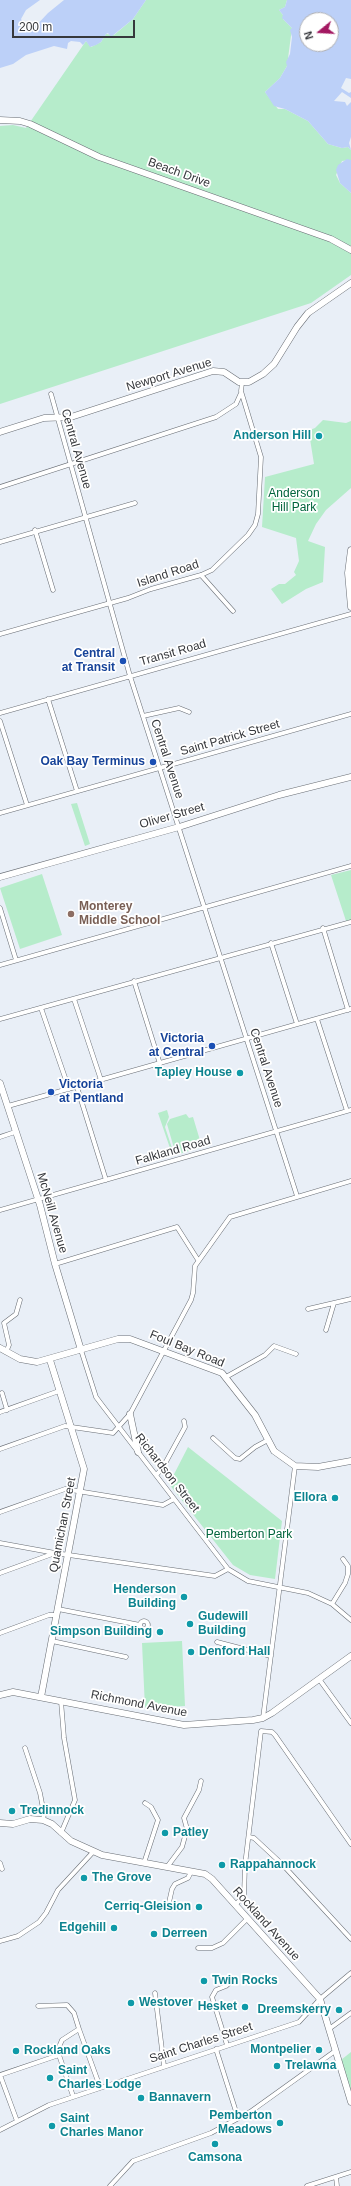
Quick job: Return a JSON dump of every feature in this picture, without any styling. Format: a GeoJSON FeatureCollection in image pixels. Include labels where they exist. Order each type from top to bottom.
{"type":"FeatureCollection","features":[{"type":"Feature","properties":{"kind":"street","name":"Beach Drive"},"geometry":{"type":"LineString","coordinates":[[0,120],[20,121],[30,124],[99,157],[331,239],[351,250]]}},
{"type":"Feature","properties":{"kind":"street"},"geometry":{"type":"LineString","coordinates":[[242,383],[249,382],[268,370],[280,357],[297,327],[308,313],[351,282]]}},
{"type":"Feature","properties":{"kind":"street","name":"Newport Avenue"},"geometry":{"type":"LineString","coordinates":[[0,432],[44,418],[58,419],[71,417],[213,371],[224,372],[242,383]]}},
{"type":"Feature","properties":{"kind":"street","name":"Island Road"},"geometry":{"type":"LineString","coordinates":[[0,634],[110,604],[151,589],[201,575],[212,570],[248,535],[257,520],[260,454],[241,391],[242,383]]}},
{"type":"Feature","properties":{"kind":"street"},"geometry":{"type":"LineString","coordinates":[[0,487],[216,417],[236,404],[241,391]]}},
{"type":"Feature","properties":{"kind":"street","name":"Central Avenue"},"geometry":{"type":"LineString","coordinates":[[51,394],[130,676],[297,1196]]}},
{"type":"Feature","properties":{"kind":"street"},"geometry":{"type":"LineString","coordinates":[[0,542],[35,530],[135,504]]}},
{"type":"Feature","properties":{"kind":"street"},"geometry":{"type":"LineString","coordinates":[[35,530],[53,590]]}},
{"type":"Feature","properties":{"kind":"street"},"geometry":{"type":"LineString","coordinates":[[351,550],[348,567],[351,607]]}},
{"type":"Feature","properties":{"kind":"street"},"geometry":{"type":"LineString","coordinates":[[201,575],[233,611]]}},
{"type":"Feature","properties":{"kind":"street","name":"Transit Road"},"geometry":{"type":"LineString","coordinates":[[0,713],[351,614]]}},
{"type":"Feature","properties":{"kind":"street"},"geometry":{"type":"LineString","coordinates":[[48,699],[77,791]]}},
{"type":"Feature","properties":{"kind":"street"},"geometry":{"type":"LineString","coordinates":[[143,716],[179,708],[189,712]]}},
{"type":"Feature","properties":{"kind":"street","name":"Saint Patrick Street"},"geometry":{"type":"LineString","coordinates":[[0,814],[27,805],[351,714]]}},
{"type":"Feature","properties":{"kind":"street"},"geometry":{"type":"LineString","coordinates":[[0,721],[27,805]]}},
{"type":"Feature","properties":{"kind":"street","name":"Oliver Street"},"geometry":{"type":"LineString","coordinates":[[0,877],[179,827],[279,795],[351,777]]}},
{"type":"Feature","properties":{"kind":"street"},"geometry":{"type":"LineString","coordinates":[[0,965],[351,866]]}},
{"type":"Feature","properties":{"kind":"street"},"geometry":{"type":"LineString","coordinates":[[0,908],[16,960]]}},
{"type":"Feature","properties":{"kind":"street"},"geometry":{"type":"LineString","coordinates":[[0,1019],[323,928],[351,922]]}},
{"type":"Feature","properties":{"kind":"street"},"geometry":{"type":"LineString","coordinates":[[8,1106],[350,1009],[323,928]]}},
{"type":"Feature","properties":{"kind":"street"},"geometry":{"type":"LineString","coordinates":[[271,943],[297,1024]]}},
{"type":"Feature","properties":{"kind":"street"},"geometry":{"type":"LineString","coordinates":[[134,981],[160,1064]]}},
{"type":"Feature","properties":{"kind":"street"},"geometry":{"type":"LineString","coordinates":[[74,999],[101,1080]]}},
{"type":"Feature","properties":{"kind":"street"},"geometry":{"type":"LineString","coordinates":[[41,1008],[69,1089]]}},
{"type":"Feature","properties":{"kind":"street"},"geometry":{"type":"LineString","coordinates":[[317,1019],[349,1110]]}},
{"type":"Feature","properties":{"kind":"street","name":"McNeill Avenue"},"geometry":{"type":"LineString","coordinates":[[0,1083],[37,1198],[81,1350]]}},
{"type":"Feature","properties":{"kind":"street"},"geometry":{"type":"LineString","coordinates":[[77,1087],[106,1180]]}},
{"type":"Feature","properties":{"kind":"street","name":"Falkland Road"},"geometry":{"type":"LineString","coordinates":[[0,1210],[37,1198],[106,1180],[349,1110]]}},
{"type":"Feature","properties":{"kind":"street"},"geometry":{"type":"LineString","coordinates":[[0,1138],[16,1132]]}},
{"type":"Feature","properties":{"kind":"street"},"geometry":{"type":"LineString","coordinates":[[0,1449],[65,1426],[113,1433],[130,1414],[191,1300],[195,1266],[224,1223],[234,1215],[351,1181]]}},
{"type":"Feature","properties":{"kind":"street"},"geometry":{"type":"LineString","coordinates":[[55,1264],[177,1227],[198,1260]]}},
{"type":"Feature","properties":{"kind":"street"},"geometry":{"type":"LineString","coordinates":[[308,1310],[351,1299]]}},
{"type":"Feature","properties":{"kind":"street"},"geometry":{"type":"LineString","coordinates":[[3,1350],[9,1345],[4,1323],[16,1314],[20,1300]]}},
{"type":"Feature","properties":{"kind":"street"},"geometry":{"type":"LineString","coordinates":[[326,1330],[334,1303]]}},
{"type":"Feature","properties":{"kind":"street","name":"Foul Bay Road"},"geometry":{"type":"LineString","coordinates":[[3,1350],[31,1362],[50,1360],[124,1338],[163,1350],[222,1373],[255,1415],[274,1451],[295,1466]]}},
{"type":"Feature","properties":{"kind":"street"},"geometry":{"type":"LineString","coordinates":[[226,1377],[265,1355],[274,1346],[296,1354]]}},
{"type":"Feature","properties":{"kind":"street","name":"Richardson Street"},"geometry":{"type":"LineString","coordinates":[[81,1350],[96,1396],[228,1569],[248,1581],[280,1586],[308,1593],[332,1604],[351,1620]]}},
{"type":"Feature","properties":{"kind":"street","name":"Quamichan Street"},"geometry":{"type":"LineString","coordinates":[[41,1697],[84,1469],[50,1360]]}},
{"type":"Feature","properties":{"kind":"street"},"geometry":{"type":"LineString","coordinates":[[0,1412],[59,1391]]}},
{"type":"Feature","properties":{"kind":"street"},"geometry":{"type":"LineString","coordinates":[[2,1394],[7,1410]]}},
{"type":"Feature","properties":{"kind":"street"},"geometry":{"type":"LineString","coordinates":[[130,1414],[138,1452]]}},
{"type":"Feature","properties":{"kind":"street"},"geometry":{"type":"LineString","coordinates":[[156,1475],[162,1469],[185,1427],[184,1420]]}},
{"type":"Feature","properties":{"kind":"street"},"geometry":{"type":"LineString","coordinates":[[213,1438],[235,1458],[240,1459],[255,1447],[268,1440]]}},
{"type":"Feature","properties":{"kind":"street"},"geometry":{"type":"LineString","coordinates":[[263,1718],[295,1466],[318,1467],[351,1461]]}},
{"type":"Feature","properties":{"kind":"street"},"geometry":{"type":"LineString","coordinates":[[0,1512],[65,1489],[164,1505],[174,1499]]}},
{"type":"Feature","properties":{"kind":"street"},"geometry":{"type":"LineString","coordinates":[[0,1543],[56,1553],[215,1576],[228,1569]]}},
{"type":"Feature","properties":{"kind":"street"},"geometry":{"type":"LineString","coordinates":[[0,1573],[56,1553]]}},
{"type":"Feature","properties":{"kind":"street"},"geometry":{"type":"LineString","coordinates":[[332,1604],[345,1583],[348,1574],[348,1566],[343,1559]]}},
{"type":"Feature","properties":{"kind":"street"},"geometry":{"type":"LineString","coordinates":[[58,1608],[140,1625]]}},
{"type":"Feature","properties":{"kind":"street"},"geometry":{"type":"LineString","coordinates":[[0,1633],[49,1615],[57,1616]]}},
{"type":"Feature","properties":{"kind":"street"},"geometry":{"type":"LineString","coordinates":[[52,1641],[126,1657]]}},
{"type":"Feature","properties":{"kind":"street"},"geometry":{"type":"LineString","coordinates":[[217,1642],[271,1656]]}},
{"type":"Feature","properties":{"kind":"street","name":"Richmond Avenue"},"geometry":{"type":"LineString","coordinates":[[0,1695],[13,1692],[184,1725],[263,1718],[351,1656]]}},
{"type":"Feature","properties":{"kind":"street"},"geometry":{"type":"LineString","coordinates":[[319,1679],[351,1723]]}},
{"type":"Feature","properties":{"kind":"street"},"geometry":{"type":"LineString","coordinates":[[61,1701],[64,1738],[75,1800],[61,1833]]}},
{"type":"Feature","properties":{"kind":"street"},"geometry":{"type":"LineString","coordinates":[[235,1905],[244,1896],[261,1731],[272,1732],[275,1735],[351,1844]]}},
{"type":"Feature","properties":{"kind":"street"},"geometry":{"type":"LineString","coordinates":[[0,1823],[13,1824],[30,1819],[42,1820],[44,1814],[40,1793],[25,1748]]}},
{"type":"Feature","properties":{"kind":"street"},"geometry":{"type":"LineString","coordinates":[[167,1867],[182,1847],[187,1829],[184,1818],[199,1790],[201,1781]]}},
{"type":"Feature","properties":{"kind":"street"},"geometry":{"type":"LineString","coordinates":[[144,1863],[158,1820],[151,1808],[145,1803]]}},
{"type":"Feature","properties":{"kind":"street","name":"Rockland Avenue"},"geometry":{"type":"LineString","coordinates":[[42,1820],[52,1824],[71,1841],[94,1851],[144,1863],[205,1874],[212,1880],[320,1999],[351,2102]]}},
{"type":"Feature","properties":{"kind":"street"},"geometry":{"type":"LineString","coordinates":[[249,1837],[254,1838],[282,1864],[351,1939]]}},
{"type":"Feature","properties":{"kind":"street"},"geometry":{"type":"LineString","coordinates":[[0,1941],[18,1936],[39,1922],[46,1913],[58,1890],[94,1851]]}},
{"type":"Feature","properties":{"kind":"street"},"geometry":{"type":"LineString","coordinates":[[0,1863],[2,1869]]}},
{"type":"Feature","properties":{"kind":"street"},"geometry":{"type":"LineString","coordinates":[[168,1907],[172,1889],[179,1882],[188,1878],[191,1872]]}},
{"type":"Feature","properties":{"kind":"street"},"geometry":{"type":"LineString","coordinates":[[198,1948],[212,1948],[223,1943],[248,1919]]}},
{"type":"Feature","properties":{"kind":"street","name":"Saint Charles Street"},"geometry":{"type":"LineString","coordinates":[[0,2130],[49,2105],[73,2096],[302,2020],[320,1999],[351,1973]]}},
{"type":"Feature","properties":{"kind":"street"},"geometry":{"type":"LineString","coordinates":[[227,2045],[212,1997],[216,1990],[226,1986],[234,1979]]}},
{"type":"Feature","properties":{"kind":"street"},"geometry":{"type":"LineString","coordinates":[[155,1993],[164,2066]]}},
{"type":"Feature","properties":{"kind":"street"},"geometry":{"type":"LineString","coordinates":[[38,2006],[70,2006],[100,2087]]}},
{"type":"Feature","properties":{"kind":"street"},"geometry":{"type":"LineString","coordinates":[[329,2029],[351,2013]]}},
{"type":"Feature","properties":{"kind":"street"},"geometry":{"type":"LineString","coordinates":[[73,2096],[59,2055],[59,2047],[62,2040],[79,2029]]}},
{"type":"Feature","properties":{"kind":"street"},"geometry":{"type":"LineString","coordinates":[[216,2049],[238,2118]]}},
{"type":"Feature","properties":{"kind":"street"},"geometry":{"type":"LineString","coordinates":[[110,2186],[133,2161],[211,2133],[238,2118],[335,2051]]}},
{"type":"Feature","properties":{"kind":"street"},"geometry":{"type":"LineString","coordinates":[[17,2122],[0,2075],[59,2055]]}},
{"type":"Feature","properties":{"kind":"street"},"geometry":{"type":"LineString","coordinates":[[307,2186],[351,2172]]}},
{"type":"Feature","properties":{"kind":"street"},"geometry":{"type":"LineString","coordinates":[[336,2177],[337,2186]]}},
{"type":"Feature","properties":{"kind":"green space"},"geometry":{"type":"Polygon","coordinates":[[[146,0],[287,0],[285,7],[279,10],[283,15],[283,19],[292,28],[287,66],[280,78],[265,92],[278,109],[285,109],[308,121],[328,144],[342,148],[348,147],[351,150],[351,160],[342,161],[336,175],[340,183],[351,193],[351,275],[311,303],[0,404],[0,126],[13,125],[26,128],[86,41],[91,47],[101,42],[106,34],[114,35],[133,19],[146,0]]]}},
{"type":"Feature","properties":{"kind":"green space","name":"Anderson Hill Park"},"geometry":{"type":"Polygon","coordinates":[[[323,420],[346,423],[351,421],[351,488],[326,510],[316,524],[308,541],[325,547],[323,582],[306,589],[282,604],[271,589],[279,584],[285,584],[296,575],[294,572],[299,561],[296,538],[262,527],[265,477],[314,464],[310,439],[302,436],[305,432],[315,428],[323,420]]]}},
{"type":"Feature","properties":{"kind":"green space"},"geometry":{"type":"Polygon","coordinates":[[[77,803],[90,844],[85,846],[71,804],[77,803]]]}},
{"type":"Feature","properties":{"kind":"green space"},"geometry":{"type":"Polygon","coordinates":[[[351,870],[351,920],[346,921],[331,875],[351,870]]]}},
{"type":"Feature","properties":{"kind":"green space"},"geometry":{"type":"Polygon","coordinates":[[[42,874],[62,935],[20,949],[0,888],[42,874]]]}},
{"type":"Feature","properties":{"kind":"green space"},"geometry":{"type":"Polygon","coordinates":[[[167,1110],[169,1117],[165,1127],[174,1154],[172,1154],[158,1113],[167,1110]]]}},
{"type":"Feature","properties":{"kind":"green space"},"geometry":{"type":"Polygon","coordinates":[[[186,1114],[189,1118],[193,1117],[202,1147],[176,1155],[167,1124],[170,1119],[186,1114]]]}},
{"type":"Feature","properties":{"kind":"green space","name":"Pemberton Park"},"geometry":{"type":"Polygon","coordinates":[[[188,1447],[282,1521],[275,1579],[250,1575],[233,1565],[169,1484],[188,1447]]]}},
{"type":"Feature","properties":{"kind":"green space"},"geometry":{"type":"Polygon","coordinates":[[[182,1641],[185,1706],[145,1708],[142,1643],[182,1641]]]}},
{"type":"Feature","properties":{"kind":"green space"},"geometry":{"type":"Polygon","coordinates":[[[351,2052],[351,2091],[341,2060],[351,2052]]]}},
{"type":"Feature","properties":{"kind":"water"},"geometry":{"type":"Polygon","coordinates":[[[0,0],[40,0],[26,10],[21,19],[25,26],[33,29],[48,13],[64,0],[146,0],[133,19],[111,37],[108,33],[106,34],[101,42],[96,45],[90,47],[86,41],[83,45],[80,42],[71,41],[68,43],[67,49],[54,46],[26,55],[13,64],[0,68],[0,0]]]}},
{"type":"Feature","properties":{"kind":"water"},"geometry":{"type":"Polygon","coordinates":[[[287,0],[351,0],[351,79],[346,78],[341,88],[349,93],[351,92],[351,98],[342,92],[334,101],[345,102],[347,106],[351,102],[351,137],[349,143],[351,150],[348,147],[342,148],[328,144],[308,121],[285,109],[274,106],[265,92],[280,78],[287,66],[286,62],[290,54],[292,37],[290,30],[292,28],[282,18],[283,15],[279,10],[285,7],[287,0]]]}},
{"type":"Feature","properties":{"kind":"water"},"geometry":{"type":"Polygon","coordinates":[[[347,159],[351,160],[351,193],[340,183],[336,170],[338,165],[347,159]]]}},
{"type":"Feature","properties":{"kind":"place","name":"Anderson Hill"},"geometry":{"type":"Point","coordinates":[319,436]}},
{"type":"Feature","properties":{"kind":"place","name":"Central at Transit"},"geometry":{"type":"Point","coordinates":[123,661]}},
{"type":"Feature","properties":{"kind":"place","name":"Oak Bay Terminus"},"geometry":{"type":"Point","coordinates":[153,762]}},
{"type":"Feature","properties":{"kind":"place","name":"Monterey Middle School"},"geometry":{"type":"Point","coordinates":[71,914]}},
{"type":"Feature","properties":{"kind":"place","name":"Victoria at Central"},"geometry":{"type":"Point","coordinates":[212,1046]}},
{"type":"Feature","properties":{"kind":"place","name":"Tapley House"},"geometry":{"type":"Point","coordinates":[240,1073]}},
{"type":"Feature","properties":{"kind":"place","name":"Victoria at Pentland"},"geometry":{"type":"Point","coordinates":[51,1092]}},
{"type":"Feature","properties":{"kind":"place","name":"Ellora"},"geometry":{"type":"Point","coordinates":[335,1498]}},
{"type":"Feature","properties":{"kind":"place","name":"Henderson Building"},"geometry":{"type":"Point","coordinates":[184,1597]}},
{"type":"Feature","properties":{"kind":"place","name":"Gudewill Building"},"geometry":{"type":"Point","coordinates":[190,1624]}},
{"type":"Feature","properties":{"kind":"place","name":"Simpson Building"},"geometry":{"type":"Point","coordinates":[160,1632]}},
{"type":"Feature","properties":{"kind":"place","name":"Denford Hall"},"geometry":{"type":"Point","coordinates":[191,1652]}},
{"type":"Feature","properties":{"kind":"place","name":"Tredinnock"},"geometry":{"type":"Point","coordinates":[12,1811]}},
{"type":"Feature","properties":{"kind":"place","name":"Patley"},"geometry":{"type":"Point","coordinates":[165,1833]}},
{"type":"Feature","properties":{"kind":"place","name":"Rappahannock"},"geometry":{"type":"Point","coordinates":[222,1865]}},
{"type":"Feature","properties":{"kind":"place","name":"The Grove"},"geometry":{"type":"Point","coordinates":[84,1878]}},
{"type":"Feature","properties":{"kind":"place","name":"Cerriq-Gleision"},"geometry":{"type":"Point","coordinates":[199,1907]}},
{"type":"Feature","properties":{"kind":"place","name":"Edgehill"},"geometry":{"type":"Point","coordinates":[114,1928]}},
{"type":"Feature","properties":{"kind":"place","name":"Derreen"},"geometry":{"type":"Point","coordinates":[154,1934]}},
{"type":"Feature","properties":{"kind":"place","name":"Twin Rocks"},"geometry":{"type":"Point","coordinates":[204,1981]}},
{"type":"Feature","properties":{"kind":"place","name":"Westover"},"geometry":{"type":"Point","coordinates":[131,2003]}},
{"type":"Feature","properties":{"kind":"place","name":"Hesket"},"geometry":{"type":"Point","coordinates":[245,2007]}},
{"type":"Feature","properties":{"kind":"place","name":"Dreemskerry"},"geometry":{"type":"Point","coordinates":[339,2010]}},
{"type":"Feature","properties":{"kind":"place","name":"Montpelier"},"geometry":{"type":"Point","coordinates":[319,2050]}},
{"type":"Feature","properties":{"kind":"place","name":"Rockland Oaks"},"geometry":{"type":"Point","coordinates":[16,2051]}},
{"type":"Feature","properties":{"kind":"place","name":"Trelawna"},"geometry":{"type":"Point","coordinates":[277,2066]}},
{"type":"Feature","properties":{"kind":"place","name":"Saint Charles Lodge"},"geometry":{"type":"Point","coordinates":[50,2078]}},
{"type":"Feature","properties":{"kind":"place","name":"Bannavern"},"geometry":{"type":"Point","coordinates":[141,2098]}},
{"type":"Feature","properties":{"kind":"place","name":"Pemberton Meadows"},"geometry":{"type":"Point","coordinates":[280,2123]}},
{"type":"Feature","properties":{"kind":"place","name":"Saint Charles Manor"},"geometry":{"type":"Point","coordinates":[52,2126]}},
{"type":"Feature","properties":{"kind":"place","name":"Camsona"},"geometry":{"type":"Point","coordinates":[215,2144]}}]}
